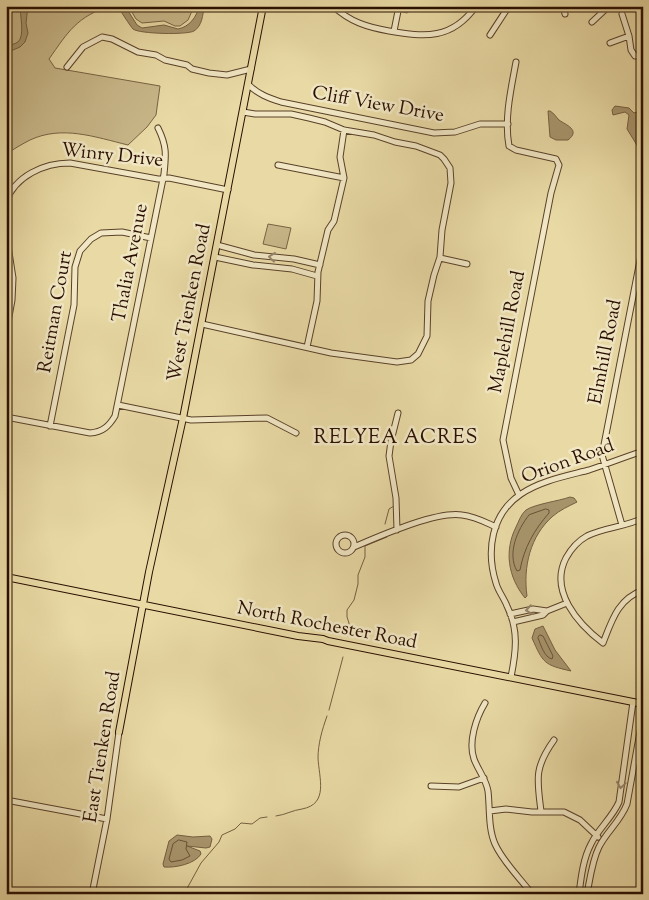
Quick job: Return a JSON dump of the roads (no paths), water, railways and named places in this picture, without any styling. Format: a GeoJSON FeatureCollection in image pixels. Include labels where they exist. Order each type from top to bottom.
{"type":"FeatureCollection","features":[{"type":"Feature","properties":{"kind":"main road","name":"West Tienken Road"},"geometry":{"type":"LineString","coordinates":[[143,605],[202,324],[264,6]]}},
{"type":"Feature","properties":{"kind":"main road","name":"North Rochester Road"},"geometry":{"type":"LineString","coordinates":[[6,578],[298,636],[323,639],[643,704]]}},
{"type":"Feature","properties":{"kind":"main road","name":"East Tienken Road"},"geometry":{"type":"LineString","coordinates":[[119,732],[143,605]]}},
{"type":"Feature","properties":{"kind":"street"},"geometry":{"type":"LineString","coordinates":[[333,6],[348,18],[360,24],[416,35],[440,33],[456,26],[476,6]]}},
{"type":"Feature","properties":{"kind":"street"},"geometry":{"type":"LineString","coordinates":[[394,32],[399,6]]}},
{"type":"Feature","properties":{"kind":"street"},"geometry":{"type":"LineString","coordinates":[[490,35],[509,6]]}},
{"type":"Feature","properties":{"kind":"street"},"geometry":{"type":"LineString","coordinates":[[563,6],[565,14]]}},
{"type":"Feature","properties":{"kind":"street"},"geometry":{"type":"LineString","coordinates":[[592,22],[609,6]]}},
{"type":"Feature","properties":{"kind":"street"},"geometry":{"type":"LineString","coordinates":[[622,14],[631,50],[635,56],[643,56]]}},
{"type":"Feature","properties":{"kind":"street"},"geometry":{"type":"LineString","coordinates":[[610,43],[629,36]]}},
{"type":"Feature","properties":{"kind":"street"},"geometry":{"type":"LineString","coordinates":[[66,67],[83,48],[102,37],[112,39],[138,52],[156,55],[166,60],[187,65],[192,69],[209,73],[227,75],[251,69]]}},
{"type":"Feature","properties":{"kind":"street"},"geometry":{"type":"LineString","coordinates":[[508,124],[510,93],[516,62]]}},
{"type":"Feature","properties":{"kind":"street","name":"Cliff View Drive"},"geometry":{"type":"LineString","coordinates":[[248,84],[253,90],[281,102],[434,133],[455,132],[480,124],[508,124]]}},
{"type":"Feature","properties":{"kind":"street"},"geometry":{"type":"LineString","coordinates":[[202,324],[386,362],[411,360],[422,348],[427,336],[426,317],[430,289],[440,258],[443,221],[451,183],[450,168],[444,159],[440,155],[416,146],[394,142],[374,135],[344,130],[325,122],[291,114],[243,112]]}},
{"type":"Feature","properties":{"kind":"street","name":"Maplehill Road"},"geometry":{"type":"LineString","coordinates":[[508,124],[507,136],[509,146],[516,150],[556,159],[559,165],[550,193],[503,440],[511,478],[519,495]]}},
{"type":"Feature","properties":{"kind":"street","name":"Thalia Avenue"},"geometry":{"type":"LineString","coordinates":[[6,417],[80,432],[97,433],[111,422],[118,405],[164,178],[166,152],[164,140],[158,128]]}},
{"type":"Feature","properties":{"kind":"street"},"geometry":{"type":"LineString","coordinates":[[307,347],[317,301],[317,276],[328,230],[334,222],[344,178],[340,156],[344,130]]}},
{"type":"Feature","properties":{"kind":"street","name":"Winry Drive"},"geometry":{"type":"LineString","coordinates":[[6,202],[13,189],[29,175],[39,169],[58,163],[70,163],[228,190]]}},
{"type":"Feature","properties":{"kind":"street"},"geometry":{"type":"LineString","coordinates":[[278,165],[344,178]]}},
{"type":"Feature","properties":{"kind":"street"},"geometry":{"type":"LineString","coordinates":[[6,185],[13,189]]}},
{"type":"Feature","properties":{"kind":"street","name":"Reitman Court"},"geometry":{"type":"LineString","coordinates":[[50,426],[74,305],[75,267],[80,250],[91,238],[100,233],[122,232],[151,238]]}},
{"type":"Feature","properties":{"kind":"street"},"geometry":{"type":"LineString","coordinates":[[6,233],[13,287],[6,333]]}},
{"type":"Feature","properties":{"kind":"street"},"geometry":{"type":"LineString","coordinates":[[217,245],[254,255],[320,265]]}},
{"type":"Feature","properties":{"kind":"street","name":"Elmhill Road"},"geometry":{"type":"LineString","coordinates":[[622,525],[602,455],[643,245]]}},
{"type":"Feature","properties":{"kind":"street"},"geometry":{"type":"LineString","coordinates":[[215,257],[317,276]]}},
{"type":"Feature","properties":{"kind":"street"},"geometry":{"type":"LineString","coordinates":[[440,258],[467,264]]}},
{"type":"Feature","properties":{"kind":"street"},"geometry":{"type":"LineString","coordinates":[[118,405],[183,418],[205,420],[267,418],[296,433]]}},
{"type":"Feature","properties":{"kind":"street"},"geometry":{"type":"LineString","coordinates":[[397,530],[396,498],[389,456],[393,428],[398,413]]}},
{"type":"Feature","properties":{"kind":"street","name":"Orion Road"},"geometry":{"type":"LineString","coordinates":[[511,677],[516,644],[513,622],[496,585],[491,567],[490,545],[496,527],[511,502],[532,488],[643,452]]}},
{"type":"Feature","properties":{"kind":"street"},"geometry":{"type":"LineString","coordinates":[[363,543],[353,540],[349,536],[343,536],[338,539],[337,544],[340,551],[345,553],[351,552],[354,547],[397,530],[437,517],[458,514],[471,516],[496,527]]}},
{"type":"Feature","properties":{"kind":"street"},"geometry":{"type":"LineString","coordinates":[[643,518],[585,537],[568,555],[563,566],[560,581],[562,593],[567,603],[587,630],[603,643],[622,604],[629,596],[643,590]]}},
{"type":"Feature","properties":{"kind":"street"},"geometry":{"type":"LineString","coordinates":[[353,540],[354,547]]}},
{"type":"Feature","properties":{"kind":"street"},"geometry":{"type":"LineString","coordinates":[[513,622],[543,614],[567,603]]}},
{"type":"Feature","properties":{"kind":"street"},"geometry":{"type":"LineString","coordinates":[[510,614],[533,609],[546,611]]}},
{"type":"Feature","properties":{"kind":"street"},"geometry":{"type":"LineString","coordinates":[[579,894],[591,843],[615,811],[619,802],[633,702]]}},
{"type":"Feature","properties":{"kind":"street"},"geometry":{"type":"LineString","coordinates":[[485,703],[479,712],[472,745],[474,760],[487,788],[491,832],[495,844],[532,894]]}},
{"type":"Feature","properties":{"kind":"street"},"geometry":{"type":"LineString","coordinates":[[588,894],[595,856],[603,841],[623,816],[627,804],[643,714]]}},
{"type":"Feature","properties":{"kind":"street","name":"East Tienken Road"},"geometry":{"type":"LineString","coordinates":[[92,894],[107,819],[119,732]]}},
{"type":"Feature","properties":{"kind":"street"},"geometry":{"type":"LineString","coordinates":[[541,811],[537,781],[539,770],[544,754],[554,740]]}},
{"type":"Feature","properties":{"kind":"street"},"geometry":{"type":"LineString","coordinates":[[625,761],[634,762]]}},
{"type":"Feature","properties":{"kind":"street"},"geometry":{"type":"LineString","coordinates":[[431,786],[459,787],[484,778]]}},
{"type":"Feature","properties":{"kind":"street"},"geometry":{"type":"LineString","coordinates":[[6,800],[107,819]]}},
{"type":"Feature","properties":{"kind":"street"},"geometry":{"type":"LineString","coordinates":[[490,811],[506,809],[532,812],[558,811],[580,820],[603,841]]}},
{"type":"Feature","properties":{"kind":"water"},"geometry":{"type":"Polygon","coordinates":[[[20,6],[28,6],[26,23],[28,33],[25,42],[20,47],[6,53],[6,47],[17,43],[20,39],[22,30],[20,6]]]}},
{"type":"Feature","properties":{"kind":"water"},"geometry":{"type":"Polygon","coordinates":[[[118,6],[125,6],[137,25],[142,28],[164,25],[178,29],[189,24],[199,6],[204,6],[202,20],[194,31],[153,33],[133,29],[118,6]]]}},
{"type":"Feature","properties":{"kind":"water"},"geometry":{"type":"Polygon","coordinates":[[[615,106],[629,108],[634,113],[643,110],[643,155],[627,129],[629,115],[625,112],[613,115],[612,110],[615,106]]]}},
{"type":"Feature","properties":{"kind":"water"},"geometry":{"type":"Polygon","coordinates":[[[548,111],[571,128],[573,133],[568,140],[556,140],[550,137],[548,111]]]}},
{"type":"Feature","properties":{"kind":"water"},"geometry":{"type":"Polygon","coordinates":[[[570,497],[574,498],[577,502],[553,516],[545,524],[534,542],[527,563],[527,596],[525,598],[515,581],[510,564],[510,545],[516,527],[526,510],[570,497]]]}},
{"type":"Feature","properties":{"kind":"water"},"geometry":{"type":"Polygon","coordinates":[[[543,626],[555,650],[571,671],[550,665],[542,658],[532,638],[535,629],[543,626]]]}},
{"type":"Feature","properties":{"kind":"water"},"geometry":{"type":"Polygon","coordinates":[[[177,835],[193,837],[210,836],[212,839],[210,847],[187,846],[200,851],[201,854],[190,863],[174,867],[164,867],[163,864],[169,841],[177,835]]]}},
{"type":"Feature","properties":{"kind":"waterway"},"geometry":{"type":"LineString","coordinates":[[373,6],[395,11]]}},
{"type":"Feature","properties":{"kind":"waterway"},"geometry":{"type":"LineString","coordinates":[[399,11],[407,13],[416,6]]}},
{"type":"Feature","properties":{"kind":"waterway"},"geometry":{"type":"LineString","coordinates":[[385,524],[389,509],[394,506]]}},
{"type":"Feature","properties":{"kind":"waterway"},"geometry":{"type":"LineString","coordinates":[[348,631],[347,610],[354,600],[358,575],[365,557],[365,546],[387,537]]}},
{"type":"Feature","properties":{"kind":"waterway"},"geometry":{"type":"LineString","coordinates":[[329,710],[343,657]]}},
{"type":"Feature","properties":{"kind":"waterway"},"geometry":{"type":"LineString","coordinates":[[276,816],[310,806],[316,802],[320,789],[318,753],[327,716]]}},
{"type":"Feature","properties":{"kind":"waterway"},"geometry":{"type":"LineString","coordinates":[[184,894],[201,863],[219,842],[222,835],[235,829],[241,823],[252,824],[260,818],[267,817]]}},
{"type":"Feature","properties":{"kind":"district","name":"RELYEA ACRES"},"geometry":{"type":"Point","coordinates":[396,438]}}]}
